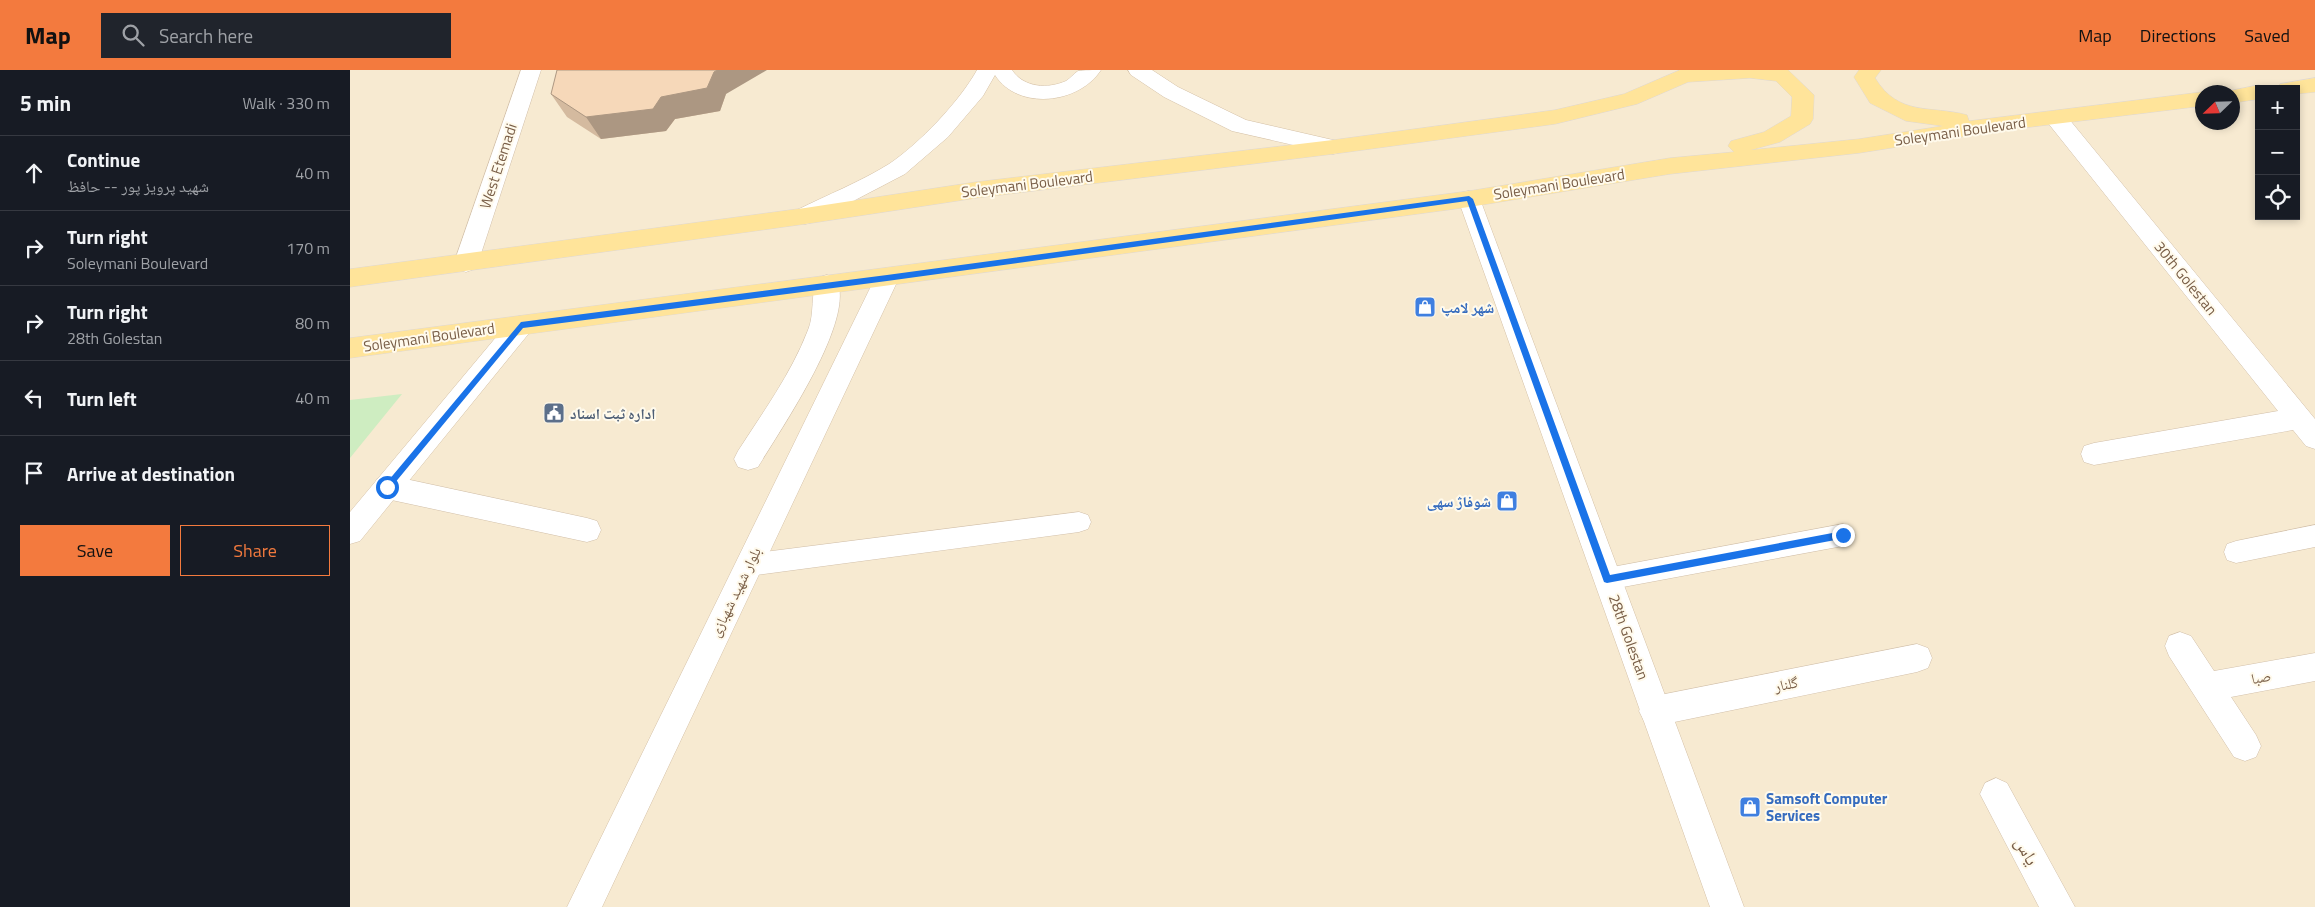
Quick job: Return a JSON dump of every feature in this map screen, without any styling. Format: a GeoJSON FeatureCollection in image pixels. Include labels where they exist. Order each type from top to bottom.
{"type":"FeatureCollection","features":[{"type":"Feature","properties":{"kind":"main road"},"geometry":{"type":"LineString","coordinates":[[1871,70],[1864,77],[1877,98],[1914,116],[1998,124]]}},
{"type":"Feature","properties":{"kind":"main road","name":"Soleymani Boulevard"},"geometry":{"type":"LineString","coordinates":[[350,278],[805,216],[976,190],[1334,147],[1555,118],[1630,99],[1690,73],[1750,71],[1782,75],[1803,95],[1802,120],[1772,137],[1670,166]]}},
{"type":"Feature","properties":{"kind":"main road"},"geometry":{"type":"LineString","coordinates":[[2300,87],[2315,85]]}},
{"type":"Feature","properties":{"kind":"main road"},"geometry":{"type":"LineString","coordinates":[[2240,95],[2255,93]]}},
{"type":"Feature","properties":{"kind":"main road","name":"Soleymani Boulevard"},"geometry":{"type":"LineString","coordinates":[[350,348],[1469,199],[1670,166],[1859,146],[1998,124],[2195,100]]}},
{"type":"Feature","properties":{"kind":"street","name":"West Etemadi"},"geometry":{"type":"LineString","coordinates":[[466,262],[531,70]]}},
{"type":"Feature","properties":{"kind":"street"},"geometry":{"type":"LineString","coordinates":[[805,216],[896,169],[940,132],[976,91],[987,70]]}},
{"type":"Feature","properties":{"kind":"street"},"geometry":{"type":"LineString","coordinates":[[1002,70],[1017,87],[1041,94],[1074,85],[1092,70]]}},
{"type":"Feature","properties":{"kind":"street"},"geometry":{"type":"LineString","coordinates":[[1138,70],[1171,92],[1240,126],[1334,147]]}},
{"type":"Feature","properties":{"kind":"street","name":"30th Golestan"},"geometry":{"type":"LineString","coordinates":[[2056,118],[2307,428]]}},
{"type":"Feature","properties":{"kind":"street","name":"28th Golestan"},"geometry":{"type":"LineString","coordinates":[[1469,199],[1727,907]]}},
{"type":"Feature","properties":{"kind":"street","name":"بلوار شهید شهبازی"},"geometry":{"type":"LineString","coordinates":[[584,907],[887,278]]}},
{"type":"Feature","properties":{"kind":"street"},"geometry":{"type":"LineString","coordinates":[[748,459],[808,362],[824,322],[827,284]]}},
{"type":"Feature","properties":{"kind":"street"},"geometry":{"type":"LineString","coordinates":[[350,532],[521,325]]}},
{"type":"Feature","properties":{"kind":"street"},"geometry":{"type":"LineString","coordinates":[[2094,454],[2307,428]]}},
{"type":"Feature","properties":{"kind":"street"},"geometry":{"type":"LineString","coordinates":[[387,487],[587,530]]}},
{"type":"Feature","properties":{"kind":"street"},"geometry":{"type":"LineString","coordinates":[[2180,646],[2246,746]]}},
{"type":"Feature","properties":{"kind":"street","name":"گلنار"},"geometry":{"type":"LineString","coordinates":[[1655,711],[1917,658]]}},
{"type":"Feature","properties":{"kind":"street","name":"صبا"},"geometry":{"type":"LineString","coordinates":[[2207,687],[2315,667]]}},
{"type":"Feature","properties":{"kind":"street","name":"یاس"},"geometry":{"type":"LineString","coordinates":[[1996,794],[2058,907]]}},
{"type":"Feature","properties":{"kind":"lane"},"geometry":{"type":"LineString","coordinates":[[749,565],[1079,522]]}},
{"type":"Feature","properties":{"kind":"lane"},"geometry":{"type":"LineString","coordinates":[[1607,579],[1843,535]]}},
{"type":"Feature","properties":{"kind":"lane"},"geometry":{"type":"LineString","coordinates":[[2236,552],[2315,536]]}},
{"type":"Feature","properties":{"kind":"shaded area"},"geometry":{"type":"Polygon","coordinates":[[[350,70],[2315,70],[2315,907],[350,907],[350,70]]]}},
{"type":"Feature","properties":{"kind":"green space"},"geometry":{"type":"Polygon","coordinates":[[[402,394],[350,458],[350,400],[402,394]]]}},
{"type":"Feature","properties":{"kind":"building"},"geometry":{"type":"Polygon","coordinates":[[[557,70],[717,70],[714,72],[707,88],[661,97],[653,109],[586,117],[551,94],[557,70]]]}},
{"type":"Feature","properties":{"kind":"place","name":"شهر لامپ"},"geometry":{"type":"Point","coordinates":[1425,307]}},
{"type":"Feature","properties":{"kind":"place","name":"اداره ثبت اسناد"},"geometry":{"type":"Point","coordinates":[554,413]}},
{"type":"Feature","properties":{"kind":"place","name":"شوفاژ سهی"},"geometry":{"type":"Point","coordinates":[1507,501]}},
{"type":"Feature","properties":{"kind":"place","name":"Samsoft Computer Services"},"geometry":{"type":"Point","coordinates":[1750,807]}},
{"type":"Feature","properties":{"kind":"route"},"geometry":{"type":"LineString","coordinates":[[387,487],[521,325],[827,284],[887,278],[1469,199],[1607,579],[1843,535]]}}]}
